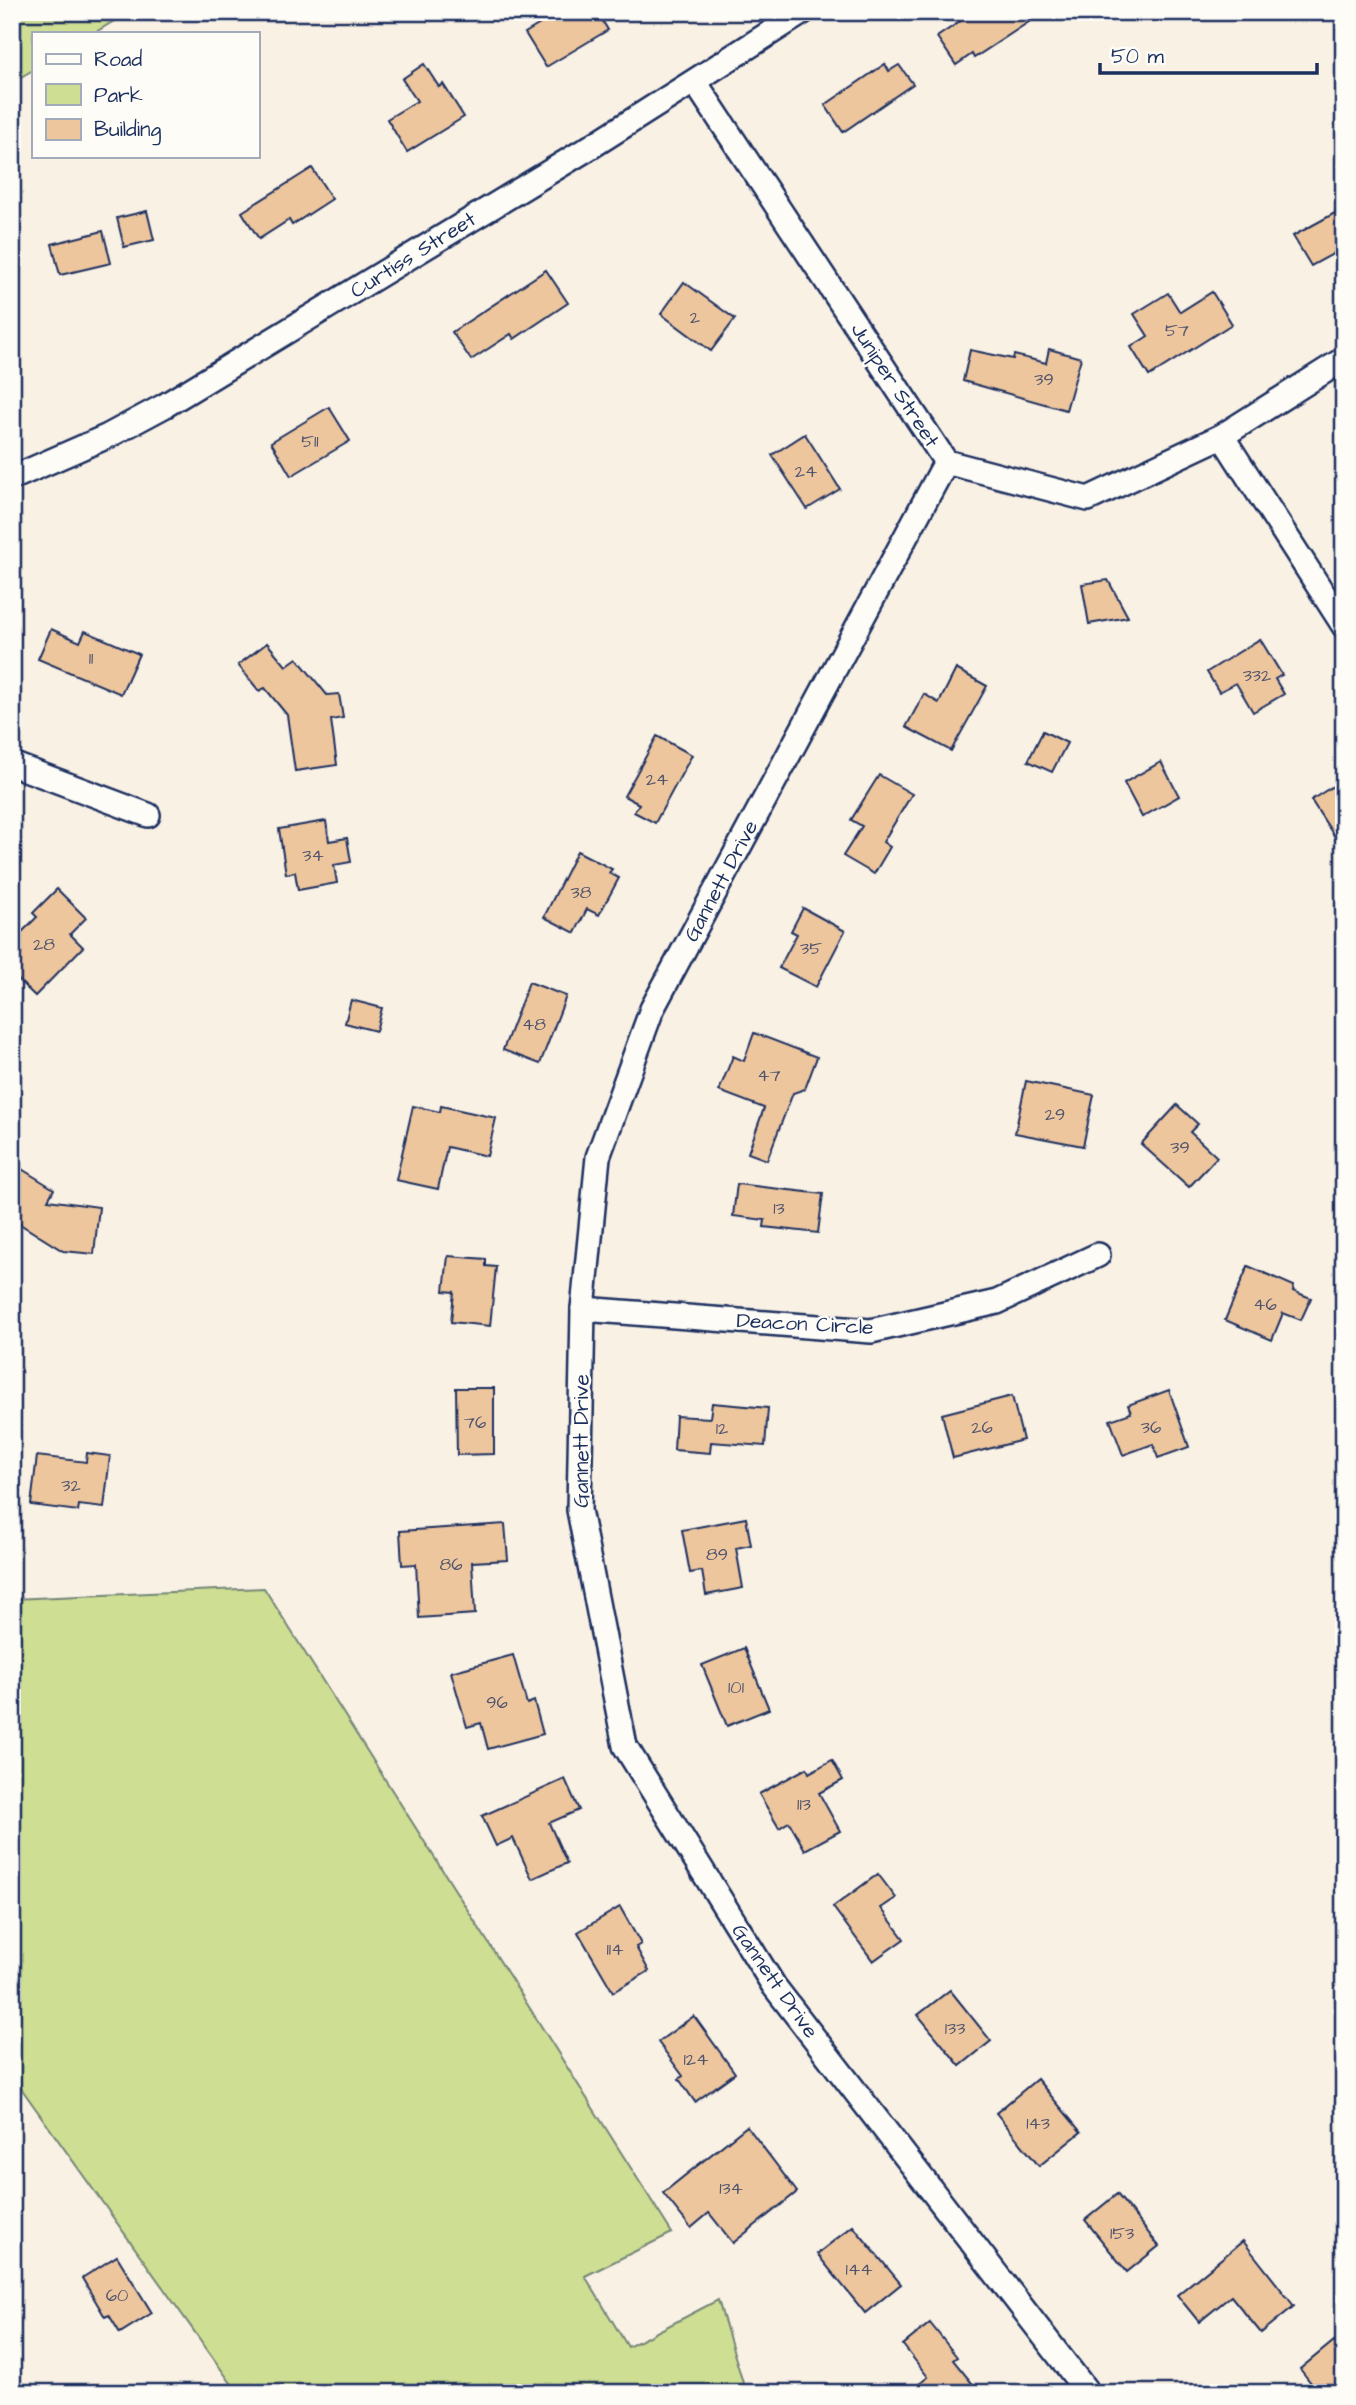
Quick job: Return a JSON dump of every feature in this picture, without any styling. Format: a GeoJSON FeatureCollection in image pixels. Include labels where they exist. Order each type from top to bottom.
{"type":"FeatureCollection","features":[{"type":"Feature","properties":{"kind":"street","name":"Curtiss Street"},"geometry":{"type":"LineString","coordinates":[[12,478],[108,436],[164,406],[695,82],[803,12]]}},
{"type":"Feature","properties":{"kind":"street","name":"Juniper Street"},"geometry":{"type":"LineString","coordinates":[[695,82],[946,462],[1088,499],[1222,436],[1344,359]]}},
{"type":"Feature","properties":{"kind":"street"},"geometry":{"type":"LineString","coordinates":[[1222,436],[1344,626]]}},
{"type":"Feature","properties":{"kind":"street","name":"Gannett Drive"},"geometry":{"type":"LineString","coordinates":[[946,462],[652,1009],[598,1157],[583,1309],[579,1510],[625,1746],[774,1986],[1088,2393]]}},
{"type":"Feature","properties":{"kind":"street"},"geometry":{"type":"LineString","coordinates":[[12,764],[148,815]]}},
{"type":"Feature","properties":{"kind":"street","name":"Deacon Circle"},"geometry":{"type":"LineString","coordinates":[[583,1309],[871,1331],[997,1302],[1098,1255]]}},
{"type":"Feature","properties":{"kind":"green space"},"geometry":{"type":"Polygon","coordinates":[[[12,12],[129,12],[96,32],[32,32],[32,71],[12,82],[12,12]]]}},
{"type":"Feature","properties":{"kind":"green space"},"geometry":{"type":"Polygon","coordinates":[[[264,1588],[672,2233],[585,2276],[628,2347],[718,2300],[746,2393],[238,2393],[21,2088],[12,2064],[12,1599],[264,1588]]]}},
{"type":"Feature","properties":{"kind":"building"},"geometry":{"type":"Polygon","coordinates":[[[560,12],[597,12],[608,30],[546,67],[525,33],[560,12]]]}},
{"type":"Feature","properties":{"kind":"building"},"geometry":{"type":"Polygon","coordinates":[[[974,12],[1044,12],[974,58],[972,54],[956,65],[937,37],[974,12]]]}},
{"type":"Feature","properties":{"kind":"building"},"geometry":{"type":"Polygon","coordinates":[[[424,64],[439,87],[443,84],[464,117],[407,152],[387,119],[417,101],[402,79],[424,64]]]}},
{"type":"Feature","properties":{"kind":"building"},"geometry":{"type":"Polygon","coordinates":[[[885,64],[889,71],[899,65],[913,84],[843,132],[825,105],[885,64]]]}},
{"type":"Feature","properties":{"kind":"building"},"geometry":{"type":"Polygon","coordinates":[[[312,168],[332,199],[292,225],[289,220],[259,239],[242,212],[312,168]]]}},
{"type":"Feature","properties":{"kind":"building"},"geometry":{"type":"Polygon","coordinates":[[[1344,208],[1344,248],[1311,266],[1293,236],[1344,208]]]}},
{"type":"Feature","properties":{"kind":"building"},"geometry":{"type":"Polygon","coordinates":[[[147,211],[154,240],[124,247],[117,218],[147,211]]]}},
{"type":"Feature","properties":{"kind":"building"},"geometry":{"type":"Polygon","coordinates":[[[103,231],[111,263],[60,275],[52,244],[103,231]]]}},
{"type":"Feature","properties":{"kind":"building"},"geometry":{"type":"Polygon","coordinates":[[[546,270],[568,303],[514,339],[511,334],[471,360],[452,332],[546,270]]]}},
{"type":"Feature","properties":{"kind":"building"},"geometry":{"type":"Polygon","coordinates":[[[684,282],[735,319],[711,351],[661,314],[684,282]]]}},
{"type":"Feature","properties":{"kind":"building"},"geometry":{"type":"Polygon","coordinates":[[[1212,292],[1232,324],[1149,376],[1131,347],[1148,336],[1134,314],[1168,293],[1180,312],[1212,292]]]}},
{"type":"Feature","properties":{"kind":"building"},"geometry":{"type":"Polygon","coordinates":[[[1049,349],[1081,358],[1066,410],[963,381],[970,350],[1013,359],[1014,355],[1046,363],[1049,349]]]}},
{"type":"Feature","properties":{"kind":"building"},"geometry":{"type":"Polygon","coordinates":[[[329,407],[350,441],[291,476],[271,442],[329,407]]]}},
{"type":"Feature","properties":{"kind":"building"},"geometry":{"type":"Polygon","coordinates":[[[805,434],[840,489],[807,509],[772,455],[805,434]]]}},
{"type":"Feature","properties":{"kind":"building"},"geometry":{"type":"Polygon","coordinates":[[[1108,580],[1128,617],[1089,624],[1082,584],[1108,580]]]}},
{"type":"Feature","properties":{"kind":"building"},"geometry":{"type":"Polygon","coordinates":[[[51,629],[80,642],[85,631],[139,654],[121,694],[38,659],[51,629]]]}},
{"type":"Feature","properties":{"kind":"building"},"geometry":{"type":"Polygon","coordinates":[[[1260,639],[1282,675],[1275,679],[1284,694],[1253,712],[1236,683],[1219,692],[1207,672],[1260,639]]]}},
{"type":"Feature","properties":{"kind":"building"},"geometry":{"type":"Polygon","coordinates":[[[267,643],[286,666],[297,658],[327,695],[339,694],[343,718],[331,720],[337,765],[295,771],[287,715],[265,688],[259,691],[238,665],[267,643]]]}},
{"type":"Feature","properties":{"kind":"building"},"geometry":{"type":"Polygon","coordinates":[[[956,669],[987,686],[951,751],[906,727],[924,694],[939,703],[956,669]]]}},
{"type":"Feature","properties":{"kind":"building"},"geometry":{"type":"Polygon","coordinates":[[[1043,731],[1067,743],[1052,772],[1028,761],[1043,731]]]}},
{"type":"Feature","properties":{"kind":"building"},"geometry":{"type":"Polygon","coordinates":[[[657,736],[692,755],[655,823],[634,812],[639,804],[624,796],[657,736]]]}},
{"type":"Feature","properties":{"kind":"building"},"geometry":{"type":"Polygon","coordinates":[[[1161,762],[1179,796],[1142,817],[1124,783],[1161,762]]]}},
{"type":"Feature","properties":{"kind":"building"},"geometry":{"type":"Polygon","coordinates":[[[879,775],[912,794],[883,842],[890,847],[874,874],[843,856],[862,826],[851,820],[879,775]]]}},
{"type":"Feature","properties":{"kind":"building"},"geometry":{"type":"Polygon","coordinates":[[[1344,779],[1344,851],[1311,800],[1344,779]]]}},
{"type":"Feature","properties":{"kind":"building"},"geometry":{"type":"Polygon","coordinates":[[[326,821],[329,841],[347,838],[351,862],[334,865],[337,883],[298,890],[295,872],[286,874],[279,829],[326,821]]]}},
{"type":"Feature","properties":{"kind":"building"},"geometry":{"type":"Polygon","coordinates":[[[577,851],[612,869],[609,873],[619,878],[599,915],[587,909],[575,933],[544,917],[577,851]]]}},
{"type":"Feature","properties":{"kind":"building"},"geometry":{"type":"Polygon","coordinates":[[[57,889],[86,918],[70,934],[83,947],[35,996],[12,974],[12,942],[37,917],[33,913],[57,889]]]}},
{"type":"Feature","properties":{"kind":"building"},"geometry":{"type":"Polygon","coordinates":[[[803,908],[845,931],[816,987],[779,968],[797,934],[791,931],[803,908]]]}},
{"type":"Feature","properties":{"kind":"building"},"geometry":{"type":"Polygon","coordinates":[[[529,982],[566,996],[540,1064],[503,1050],[529,982]]]}},
{"type":"Feature","properties":{"kind":"building"},"geometry":{"type":"Polygon","coordinates":[[[351,1000],[382,1008],[376,1031],[345,1023],[351,1000]]]}},
{"type":"Feature","properties":{"kind":"building"},"geometry":{"type":"Polygon","coordinates":[[[754,1033],[817,1057],[805,1089],[793,1093],[767,1160],[748,1153],[764,1108],[719,1091],[733,1056],[744,1061],[754,1033]]]}},
{"type":"Feature","properties":{"kind":"building"},"geometry":{"type":"Polygon","coordinates":[[[1026,1081],[1094,1095],[1083,1146],[1015,1133],[1026,1081]]]}},
{"type":"Feature","properties":{"kind":"building"},"geometry":{"type":"Polygon","coordinates":[[[1177,1105],[1198,1124],[1190,1132],[1217,1157],[1189,1187],[1141,1144],[1177,1105]]]}},
{"type":"Feature","properties":{"kind":"building"},"geometry":{"type":"Polygon","coordinates":[[[413,1106],[440,1112],[441,1106],[496,1118],[487,1156],[447,1147],[438,1189],[396,1180],[413,1106]]]}},
{"type":"Feature","properties":{"kind":"building"},"geometry":{"type":"Polygon","coordinates":[[[12,1163],[54,1189],[48,1200],[99,1207],[94,1254],[63,1251],[12,1219],[12,1163]]]}},
{"type":"Feature","properties":{"kind":"building"},"geometry":{"type":"Polygon","coordinates":[[[737,1184],[823,1194],[818,1233],[764,1227],[765,1220],[733,1216],[737,1184]]]}},
{"type":"Feature","properties":{"kind":"building"},"geometry":{"type":"Polygon","coordinates":[[[448,1256],[486,1259],[486,1266],[496,1267],[490,1326],[451,1322],[454,1292],[444,1291],[448,1256]]]}},
{"type":"Feature","properties":{"kind":"building"},"geometry":{"type":"Polygon","coordinates":[[[1248,1266],[1294,1286],[1293,1291],[1311,1298],[1301,1320],[1283,1313],[1272,1340],[1225,1320],[1248,1266]]]}},
{"type":"Feature","properties":{"kind":"building"},"geometry":{"type":"Polygon","coordinates":[[[456,1388],[494,1388],[494,1454],[457,1455],[456,1388]]]}},
{"type":"Feature","properties":{"kind":"building"},"geometry":{"type":"Polygon","coordinates":[[[1169,1390],[1189,1447],[1158,1458],[1153,1444],[1123,1455],[1110,1420],[1131,1413],[1128,1405],[1169,1390]]]}},
{"type":"Feature","properties":{"kind":"building"},"geometry":{"type":"Polygon","coordinates":[[[1012,1396],[1023,1440],[953,1458],[942,1414],[1012,1396]]]}},
{"type":"Feature","properties":{"kind":"building"},"geometry":{"type":"Polygon","coordinates":[[[712,1403],[768,1408],[765,1446],[711,1442],[710,1453],[674,1450],[676,1416],[710,1418],[712,1403]]]}},
{"type":"Feature","properties":{"kind":"building"},"geometry":{"type":"Polygon","coordinates":[[[87,1453],[110,1456],[104,1508],[79,1505],[78,1511],[31,1505],[37,1456],[86,1462],[87,1453]]]}},
{"type":"Feature","properties":{"kind":"building"},"geometry":{"type":"Polygon","coordinates":[[[746,1518],[751,1545],[736,1548],[743,1588],[706,1595],[702,1571],[690,1573],[682,1530],[746,1518]]]}},
{"type":"Feature","properties":{"kind":"building"},"geometry":{"type":"Polygon","coordinates":[[[505,1524],[508,1560],[472,1562],[475,1614],[419,1618],[416,1564],[402,1565],[400,1531],[505,1524]]]}},
{"type":"Feature","properties":{"kind":"building"},"geometry":{"type":"Polygon","coordinates":[[[744,1648],[769,1709],[727,1726],[702,1665],[744,1648]]]}},
{"type":"Feature","properties":{"kind":"building"},"geometry":{"type":"Polygon","coordinates":[[[513,1655],[527,1704],[534,1701],[543,1734],[488,1749],[481,1723],[467,1727],[451,1672],[513,1655]]]}},
{"type":"Feature","properties":{"kind":"building"},"geometry":{"type":"Polygon","coordinates":[[[832,1760],[843,1780],[819,1793],[840,1831],[805,1850],[789,1822],[779,1828],[759,1794],[807,1768],[809,1773],[832,1760]]]}},
{"type":"Feature","properties":{"kind":"building"},"geometry":{"type":"Polygon","coordinates":[[[565,1779],[579,1810],[549,1823],[567,1863],[532,1879],[513,1838],[496,1846],[482,1816],[565,1779]]]}},
{"type":"Feature","properties":{"kind":"building"},"geometry":{"type":"Polygon","coordinates":[[[878,1874],[896,1898],[881,1908],[904,1939],[873,1961],[833,1907],[878,1874]]]}},
{"type":"Feature","properties":{"kind":"building"},"geometry":{"type":"Polygon","coordinates":[[[620,1907],[641,1944],[636,1947],[649,1971],[613,1992],[578,1932],[620,1907]]]}},
{"type":"Feature","properties":{"kind":"building"},"geometry":{"type":"Polygon","coordinates":[[[950,1990],[991,2041],[960,2066],[918,2015],[950,1990]]]}},
{"type":"Feature","properties":{"kind":"building"},"geometry":{"type":"Polygon","coordinates":[[[694,2016],[735,2073],[695,2102],[679,2079],[683,2076],[658,2042],[694,2016]]]}},
{"type":"Feature","properties":{"kind":"building"},"geometry":{"type":"Polygon","coordinates":[[[1037,2079],[1081,2132],[1039,2166],[996,2113],[1037,2079]]]}},
{"type":"Feature","properties":{"kind":"building"},"geometry":{"type":"Polygon","coordinates":[[[747,2126],[797,2192],[733,2243],[709,2213],[691,2228],[663,2193],[747,2126]]]}},
{"type":"Feature","properties":{"kind":"building"},"geometry":{"type":"Polygon","coordinates":[[[1117,2194],[1159,2246],[1127,2272],[1085,2220],[1117,2194]]]}},
{"type":"Feature","properties":{"kind":"building"},"geometry":{"type":"Polygon","coordinates":[[[853,2226],[901,2284],[865,2313],[817,2254],[853,2226]]]}},
{"type":"Feature","properties":{"kind":"building"},"geometry":{"type":"Polygon","coordinates":[[[1243,2241],[1294,2306],[1261,2333],[1231,2296],[1199,2322],[1177,2295],[1243,2241]]]}},
{"type":"Feature","properties":{"kind":"building"},"geometry":{"type":"Polygon","coordinates":[[[117,2256],[152,2313],[120,2333],[109,2315],[105,2317],[82,2278],[117,2256]]]}},
{"type":"Feature","properties":{"kind":"building"},"geometry":{"type":"Polygon","coordinates":[[[930,2323],[957,2357],[953,2360],[980,2393],[908,2393],[928,2377],[903,2345],[930,2323]]]}},
{"type":"Feature","properties":{"kind":"building"},"geometry":{"type":"Polygon","coordinates":[[[1334,2341],[1344,2353],[1344,2393],[1319,2393],[1300,2369],[1334,2341]]]}}]}
